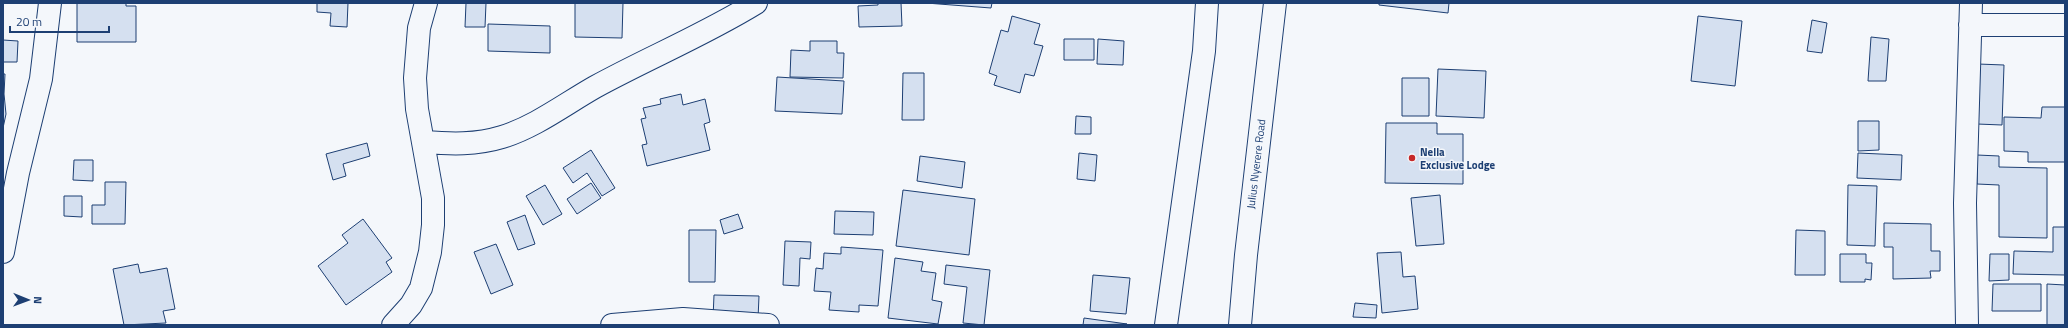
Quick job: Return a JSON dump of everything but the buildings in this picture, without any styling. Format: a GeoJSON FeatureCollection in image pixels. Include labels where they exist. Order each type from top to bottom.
{"type":"FeatureCollection","features":[{"type":"Feature","properties":{"kind":"main road"},"geometry":{"type":"LineString","coordinates":[[3,252],[18,173],[41,79],[50,3]]}},
{"type":"Feature","properties":{"kind":"main road"},"geometry":{"type":"LineString","coordinates":[[394,325],[411,304],[421,288],[430,252],[433,198],[417,110],[415,78],[419,28],[426,3]]}},
{"type":"Feature","properties":{"kind":"main road"},"geometry":{"type":"LineString","coordinates":[[424,142],[455,145],[480,143],[522,130],[595,87],[731,18],[756,3]]}},
{"type":"Feature","properties":{"kind":"main road"},"geometry":{"type":"LineString","coordinates":[[1166,325],[1204,51],[1207,3]]}},
{"type":"Feature","properties":{"kind":"main road","name":"Julius Nyerere Road"},"geometry":{"type":"LineString","coordinates":[[1240,325],[1246,255],[1275,3]]}},
{"type":"Feature","properties":{"kind":"main road"},"geometry":{"type":"LineString","coordinates":[[1967,325],[1965,203],[1971,3]]}},
{"type":"Feature","properties":{"kind":"main road"},"geometry":{"type":"LineString","coordinates":[[1970,25],[2065,25]]}},
{"type":"Feature","properties":{"kind":"main road"},"geometry":{"type":"LineString","coordinates":[[612,325],[684,319],[768,325]]}},
{"type":"Feature","properties":{"kind":"place","name":"Nella Exclusive Lodge"},"geometry":{"type":"Point","coordinates":[1412,158]}}]}
